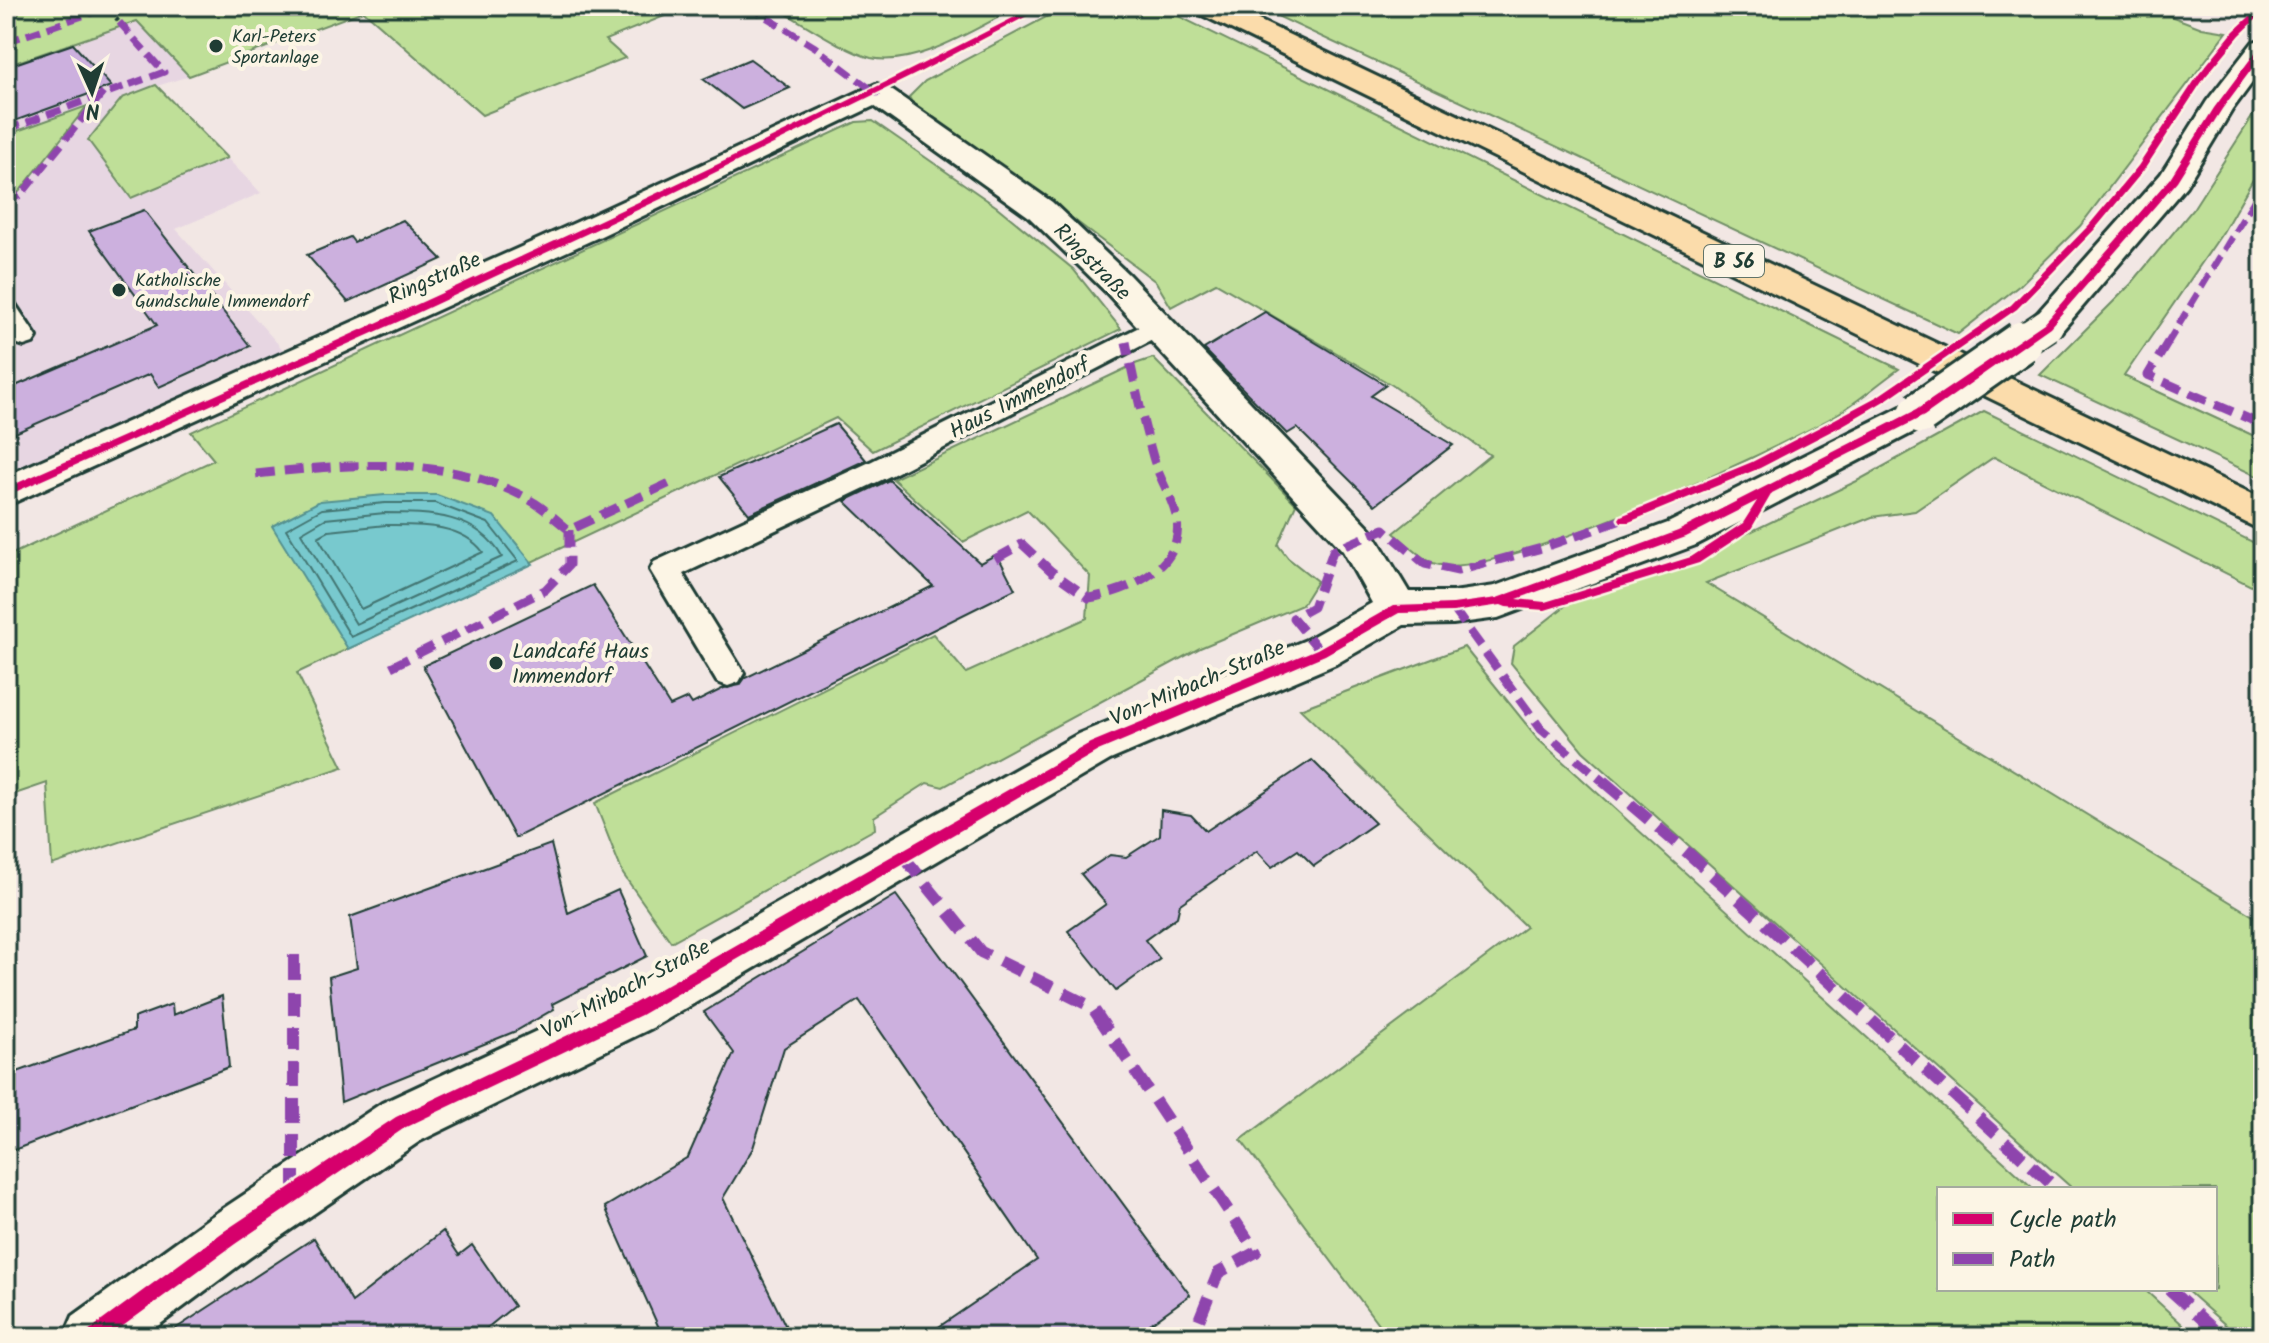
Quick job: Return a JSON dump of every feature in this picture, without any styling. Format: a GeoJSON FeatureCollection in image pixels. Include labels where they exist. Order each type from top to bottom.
{"type":"FeatureCollection","features":[{"type":"Feature","properties":{"kind":"main road","name":"B 56"},"geometry":{"type":"LineString","coordinates":[[1206,6],[2263,516]]}},
{"type":"Feature","properties":{"kind":"street","name":"Von-Mirbach-Straße"},"geometry":{"type":"LineString","coordinates":[[94,1337],[229,1238],[401,1122],[636,1010],[1094,747],[1321,652],[1397,609],[1453,608],[1498,602],[1682,534],[1920,413],[2047,325],[2174,179],[2218,108],[2263,48]]}},
{"type":"Feature","properties":{"kind":"street","name":"Ringstraße"},"geometry":{"type":"LineString","coordinates":[[6,492],[589,229],[876,93],[1040,209],[1207,376],[1357,540],[1397,609]]}},
{"type":"Feature","properties":{"kind":"lane"},"geometry":{"type":"LineString","coordinates":[[6,310],[24,337]]}},
{"type":"Feature","properties":{"kind":"lane","name":"Haus Immendorf"},"geometry":{"type":"LineString","coordinates":[[728,673],[665,570],[882,468],[1157,327]]}},
{"type":"Feature","properties":{"kind":"shaded area","name":"Katholische Gundschule Immendorf"},"geometry":{"type":"Polygon","coordinates":[[[137,21],[189,76],[157,86],[261,193],[176,229],[286,353],[6,477],[6,66],[137,21]]]}},
{"type":"Feature","properties":{"kind":"green space","name":"Karl-Peters Sportanlage"},"geometry":{"type":"Polygon","coordinates":[[[6,6],[354,6],[361,12],[189,76],[137,21],[6,66],[6,6]]]}},
{"type":"Feature","properties":{"kind":"green space"},"geometry":{"type":"Polygon","coordinates":[[[358,6],[689,6],[605,40],[625,58],[482,115],[358,6]]]}},
{"type":"Feature","properties":{"kind":"green space"},"geometry":{"type":"Polygon","coordinates":[[[773,6],[1020,6],[928,51],[889,59],[871,58],[848,49],[773,6]]]}},
{"type":"Feature","properties":{"kind":"green space"},"geometry":{"type":"Polygon","coordinates":[[[1067,6],[1158,6],[1899,369],[1824,422],[1745,461],[1626,513],[1508,555],[1463,565],[1433,563],[1394,533],[1490,455],[1392,385],[1216,283],[1171,307],[1156,282],[1068,215],[914,106],[909,97],[925,81],[1067,6]]]}},
{"type":"Feature","properties":{"kind":"green space"},"geometry":{"type":"Polygon","coordinates":[[[1256,6],[2144,6],[2202,28],[2227,32],[2080,226],[2020,285],[1958,334],[1256,6]]]}},
{"type":"Feature","properties":{"kind":"green space"},"geometry":{"type":"Polygon","coordinates":[[[156,85],[227,158],[131,198],[88,140],[122,98],[156,85]]]}},
{"type":"Feature","properties":{"kind":"green space"},"geometry":{"type":"Polygon","coordinates":[[[2263,100],[2263,162],[2223,232],[2124,376],[2263,440],[2263,479],[2040,375],[2131,284],[2193,209],[2263,100]]]}},
{"type":"Feature","properties":{"kind":"green space"},"geometry":{"type":"Polygon","coordinates":[[[87,106],[19,192],[6,196],[6,135],[87,106]]]}},
{"type":"Feature","properties":{"kind":"green space"},"geometry":{"type":"Polygon","coordinates":[[[873,121],[997,207],[1073,269],[1121,329],[873,451],[836,418],[297,673],[343,767],[52,865],[47,783],[6,797],[6,557],[214,460],[191,432],[856,122],[873,121]]]}},
{"type":"Feature","properties":{"kind":"green space"},"geometry":{"type":"Polygon","coordinates":[[[1153,358],[1296,504],[1278,545],[1288,558],[1317,581],[1302,605],[1200,648],[943,787],[927,783],[874,817],[875,829],[671,942],[623,874],[595,803],[933,634],[966,673],[1087,618],[1090,576],[1027,510],[963,542],[893,479],[1153,358]]]}},
{"type":"Feature","properties":{"kind":"green space"},"geometry":{"type":"Polygon","coordinates":[[[1984,411],[2263,547],[2263,592],[1994,457],[1915,511],[1872,517],[1706,583],[2263,922],[2263,1337],[2239,1337],[2187,1291],[2217,1291],[2217,1187],[2071,1187],[1583,751],[1511,663],[1514,646],[1569,603],[1746,534],[1857,481],[1984,411]]]}},
{"type":"Feature","properties":{"kind":"green space"},"geometry":{"type":"Polygon","coordinates":[[[1464,647],[1539,740],[2032,1187],[1937,1187],[1937,1291],[2146,1291],[2196,1337],[1388,1337],[1241,1140],[1526,927],[1300,709],[1464,647]]]}},
{"type":"Feature","properties":{"kind":"water"},"geometry":{"type":"Polygon","coordinates":[[[385,495],[437,495],[494,516],[533,564],[348,649],[272,526],[320,501],[385,495]]]}},
{"type":"Feature","properties":{"kind":"building"},"geometry":{"type":"Polygon","coordinates":[[[73,44],[111,86],[6,124],[6,67],[73,44]]]}},
{"type":"Feature","properties":{"kind":"building"},"geometry":{"type":"Polygon","coordinates":[[[750,59],[790,88],[742,109],[703,79],[750,59]]]}},
{"type":"Feature","properties":{"kind":"building"},"geometry":{"type":"Polygon","coordinates":[[[144,210],[250,346],[159,387],[150,374],[6,437],[6,390],[157,325],[89,231],[144,210]]]}},
{"type":"Feature","properties":{"kind":"building"},"geometry":{"type":"Polygon","coordinates":[[[403,220],[442,259],[348,302],[307,255],[350,237],[354,242],[403,220]]]}},
{"type":"Feature","properties":{"kind":"building"},"geometry":{"type":"Polygon","coordinates":[[[1265,312],[1386,385],[1371,396],[1453,445],[1375,505],[1297,428],[1287,434],[1204,349],[1265,312]]]}},
{"type":"Feature","properties":{"kind":"building"},"geometry":{"type":"Polygon","coordinates":[[[836,424],[866,460],[749,514],[719,477],[836,424]]]}},
{"type":"Feature","properties":{"kind":"building"},"geometry":{"type":"Polygon","coordinates":[[[889,480],[980,563],[997,554],[1015,589],[515,838],[423,666],[593,585],[670,706],[688,698],[692,704],[724,688],[740,685],[745,678],[933,586],[845,501],[889,480]]]}},
{"type":"Feature","properties":{"kind":"building"},"geometry":{"type":"Polygon","coordinates":[[[1312,760],[1375,823],[1314,866],[1298,850],[1272,867],[1257,851],[1180,904],[1177,917],[1145,940],[1160,959],[1116,991],[1068,931],[1106,904],[1081,874],[1110,855],[1126,857],[1160,835],[1161,810],[1191,815],[1206,831],[1312,760]]]}},
{"type":"Feature","properties":{"kind":"building"},"geometry":{"type":"Polygon","coordinates":[[[551,844],[568,913],[618,890],[647,956],[552,1004],[554,1009],[516,1031],[341,1102],[329,977],[357,968],[350,917],[551,844]]]}},
{"type":"Feature","properties":{"kind":"building"},"geometry":{"type":"Polygon","coordinates":[[[896,895],[1190,1295],[1132,1337],[924,1337],[1037,1260],[859,1000],[784,1048],[753,1148],[723,1198],[791,1337],[663,1337],[605,1207],[688,1157],[734,1053],[704,1012],[896,895]]]}},
{"type":"Feature","properties":{"kind":"building"},"geometry":{"type":"Polygon","coordinates":[[[222,996],[229,1067],[6,1153],[6,1076],[134,1030],[134,1018],[172,1004],[173,1015],[222,996]]]}},
{"type":"Feature","properties":{"kind":"building"},"geometry":{"type":"Polygon","coordinates":[[[443,1231],[459,1255],[472,1245],[514,1306],[476,1337],[163,1337],[314,1238],[352,1302],[443,1231]]]}},
{"type":"Feature","properties":{"kind":"marked path"},"geometry":{"type":"LineString","coordinates":[[6,42],[112,6]]}},
{"type":"Feature","properties":{"kind":"marked path"},"geometry":{"type":"LineString","coordinates":[[748,6],[815,47],[876,93],[880,92]]}},
{"type":"Feature","properties":{"kind":"marked path"},"geometry":{"type":"LineString","coordinates":[[6,130],[164,72],[119,22]]}},
{"type":"Feature","properties":{"kind":"marked path"},"geometry":{"type":"LineString","coordinates":[[6,201],[21,195],[103,93]]}},
{"type":"Feature","properties":{"kind":"marked path"},"geometry":{"type":"LineString","coordinates":[[2263,186],[2148,375],[2263,425]]}},
{"type":"Feature","properties":{"kind":"marked path"},"geometry":{"type":"LineString","coordinates":[[995,559],[1022,544],[1051,571],[1089,598],[1134,585],[1147,578],[1168,557],[1174,543],[1177,521],[1149,442],[1126,342]]}},
{"type":"Feature","properties":{"kind":"marked path"},"geometry":{"type":"LineString","coordinates":[[256,474],[380,465],[462,474],[500,486],[536,504],[569,530],[674,481]]}},
{"type":"Feature","properties":{"kind":"marked path"},"geometry":{"type":"LineString","coordinates":[[1321,652],[1293,618],[1313,607],[1333,551],[1384,529],[1425,564],[1458,571],[1542,548],[1630,517]]}},
{"type":"Feature","properties":{"kind":"marked path"},"geometry":{"type":"LineString","coordinates":[[391,667],[545,590],[561,577],[569,565],[572,550],[569,530]]}},
{"type":"Feature","properties":{"kind":"marked path"},"geometry":{"type":"LineString","coordinates":[[1453,608],[1541,729],[1688,853],[2055,1187]]}},
{"type":"Feature","properties":{"kind":"marked path"},"geometry":{"type":"LineString","coordinates":[[903,856],[981,952],[1092,1007],[1256,1252],[1218,1273],[1195,1330],[1186,1337]]}},
{"type":"Feature","properties":{"kind":"marked path"},"geometry":{"type":"LineString","coordinates":[[294,955],[294,1194]]}},
{"type":"Feature","properties":{"kind":"marked path"},"geometry":{"type":"LineString","coordinates":[[2171,1291],[2222,1337]]}},
{"type":"Feature","properties":{"kind":"cycle path"},"geometry":{"type":"LineString","coordinates":[[6,492],[528,258],[787,135],[1042,6]]}},
{"type":"Feature","properties":{"kind":"cycle path"},"geometry":{"type":"LineString","coordinates":[[1625,519],[1756,465],[1839,422],[1882,398],[2014,307],[2092,227],[2141,168],[2202,76],[2237,33],[2263,9]]}},
{"type":"Feature","properties":{"kind":"cycle path"},"geometry":{"type":"LineString","coordinates":[[94,1337],[229,1238],[401,1122],[636,1010],[1094,747],[1321,652],[1397,609],[1453,608],[1498,602],[1682,534],[1920,413],[2047,325],[2174,179],[2218,108],[2263,48]]}},
{"type":"Feature","properties":{"kind":"cycle path"},"geometry":{"type":"LineString","coordinates":[[1506,603],[1545,606],[1695,560],[1747,526],[1768,491]]}},
{"type":"Feature","properties":{"kind":"place","name":"Karl-Peters Sportanlage"},"geometry":{"type":"Point","coordinates":[216,46]}},
{"type":"Feature","properties":{"kind":"place","name":"Katholische Gundschule Immendorf"},"geometry":{"type":"Point","coordinates":[119,290]}},
{"type":"Feature","properties":{"kind":"place","name":"Landcafé Haus Immendorf"},"geometry":{"type":"Point","coordinates":[496,663]}}]}
